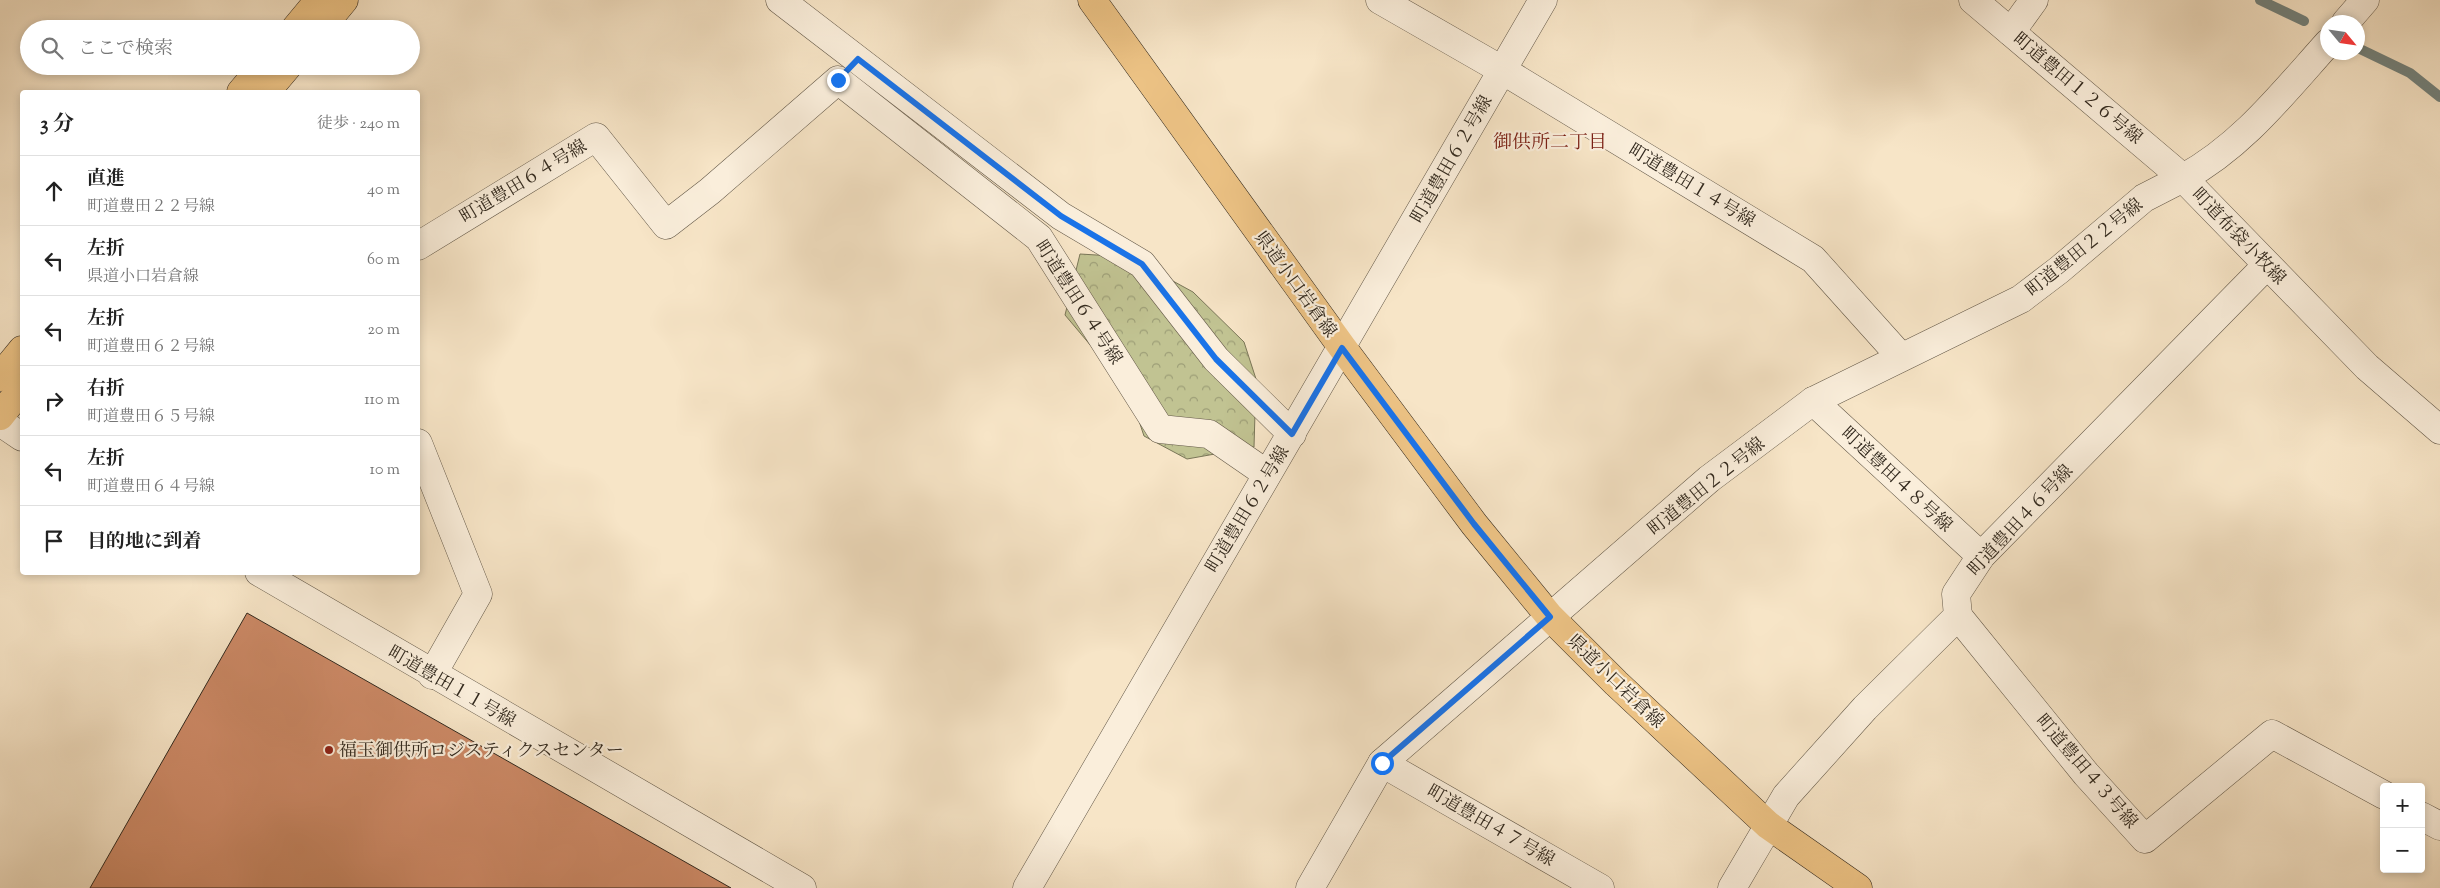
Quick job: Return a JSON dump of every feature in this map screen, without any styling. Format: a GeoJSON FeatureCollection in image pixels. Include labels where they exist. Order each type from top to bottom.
{"type":"FeatureCollection","features":[{"type":"Feature","properties":{"kind":"main road"},"geometry":{"type":"LineString","coordinates":[[302,20],[319,0]]}},
{"type":"Feature","properties":{"kind":"main road"},"geometry":{"type":"LineString","coordinates":[[327,20],[344,0]]}},
{"type":"Feature","properties":{"kind":"main road","name":"県道小口岩倉線"},"geometry":{"type":"LineString","coordinates":[[1092,0],[1342,348],[1474,524],[1550,617],[1616,683],[1768,825],[1858,888]]}},
{"type":"Feature","properties":{"kind":"main road"},"geometry":{"type":"LineString","coordinates":[[243,90],[255,75]]}},
{"type":"Feature","properties":{"kind":"main road"},"geometry":{"type":"LineString","coordinates":[[268,90],[280,75]]}},
{"type":"Feature","properties":{"kind":"main road"},"geometry":{"type":"LineString","coordinates":[[0,377],[20,352]]}},
{"type":"Feature","properties":{"kind":"main road"},"geometry":{"type":"LineString","coordinates":[[0,416],[20,391]]}},
{"type":"Feature","properties":{"kind":"street"},"geometry":{"type":"LineString","coordinates":[[780,0],[1061,216],[1142,264],[1216,359],[1292,434]]}},
{"type":"Feature","properties":{"kind":"street","name":"町道豊田１４号線"},"geometry":{"type":"LineString","coordinates":[[1380,0],[1502,70],[1813,259],[1901,356]]}},
{"type":"Feature","properties":{"kind":"street","name":"町道豊田６２号線"},"geometry":{"type":"LineString","coordinates":[[1027,888],[1342,348],[1542,0]]}},
{"type":"Feature","properties":{"kind":"street","name":"町道豊田１２６号線"},"geometry":{"type":"LineString","coordinates":[[1973,0],[2183,178]]}},
{"type":"Feature","properties":{"kind":"street"},"geometry":{"type":"LineString","coordinates":[[2010,32],[2034,0]]}},
{"type":"Feature","properties":{"kind":"street"},"geometry":{"type":"LineString","coordinates":[[2352,15],[2366,0]]}},
{"type":"Feature","properties":{"kind":"street","name":"町道布袋小牧線"},"geometry":{"type":"LineString","coordinates":[[2320,53],[2256,124],[2208,164],[2183,178],[2367,366],[2440,430]]}},
{"type":"Feature","properties":{"kind":"street","name":"町道豊田６４号線"},"geometry":{"type":"LineString","coordinates":[[420,245],[596,137],[666,225],[710,191],[838,80],[858,59]]}},
{"type":"Feature","properties":{"kind":"street","name":"町道豊田６４号線"},"geometry":{"type":"LineString","coordinates":[[838,80],[1038,238],[1160,429],[1209,434],[1267,474]]}},
{"type":"Feature","properties":{"kind":"street","name":"町道豊田２２号線"},"geometry":{"type":"LineString","coordinates":[[1310,888],[1382,763],[1709,479],[1813,401],[1901,356],[2021,300],[2144,198],[2183,178]]}},
{"type":"Feature","properties":{"kind":"street","name":"町道豊田４６号線"},"geometry":{"type":"LineString","coordinates":[[1958,616],[1956,594],[1981,556],[2267,265]]}},
{"type":"Feature","properties":{"kind":"street","name":"町道豊田４８号線"},"geometry":{"type":"LineString","coordinates":[[1813,401],[1981,556]]}},
{"type":"Feature","properties":{"kind":"street"},"geometry":{"type":"LineString","coordinates":[[0,422],[20,436]]}},
{"type":"Feature","properties":{"kind":"street"},"geometry":{"type":"LineString","coordinates":[[420,448],[478,594],[432,674]]}},
{"type":"Feature","properties":{"kind":"street","name":"町道豊田１１号線"},"geometry":{"type":"LineString","coordinates":[[264,575],[802,888]]}},
{"type":"Feature","properties":{"kind":"street"},"geometry":{"type":"LineString","coordinates":[[1732,888],[1786,796],[1865,708],[1958,616]]}},
{"type":"Feature","properties":{"kind":"street","name":"町道豊田４３号線"},"geometry":{"type":"LineString","coordinates":[[1958,616],[2086,774],[2145,839],[2272,734],[2380,793]]}},
{"type":"Feature","properties":{"kind":"street","name":"町道豊田４７号線"},"geometry":{"type":"LineString","coordinates":[[1382,763],[1600,888]]}},
{"type":"Feature","properties":{"kind":"street"},"geometry":{"type":"LineString","coordinates":[[2425,818],[2440,826]]}},
{"type":"Feature","properties":{"kind":"green space"},"geometry":{"type":"Polygon","coordinates":[[[1080,254],[1129,257],[1193,292],[1244,342],[1256,379],[1254,447],[1187,459],[1144,436],[1129,391],[1065,315],[1080,254]]]}},
{"type":"Feature","properties":{"kind":"building","name":"福玉御供所ロジスティクスセンター"},"geometry":{"type":"Polygon","coordinates":[[[247,613],[731,888],[90,888],[247,613]]]}},
{"type":"Feature","properties":{"kind":"waterway"},"geometry":{"type":"LineString","coordinates":[[2260,0],[2304,21]]}},
{"type":"Feature","properties":{"kind":"waterway"},"geometry":{"type":"LineString","coordinates":[[2365,51],[2410,73],[2440,97]]}},
{"type":"Feature","properties":{"kind":"place","name":"福玉御供所ロジスティクスセンター"},"geometry":{"type":"Point","coordinates":[329,750]}},
{"type":"Feature","properties":{"kind":"district","name":"御供所二丁目"},"geometry":{"type":"Point","coordinates":[1550,141]}},
{"type":"Feature","properties":{"kind":"route"},"geometry":{"type":"LineString","coordinates":[[838,80],[858,59],[1061,216],[1142,264],[1216,359],[1292,434],[1342,348],[1474,524],[1550,617],[1382,763]]}}]}
